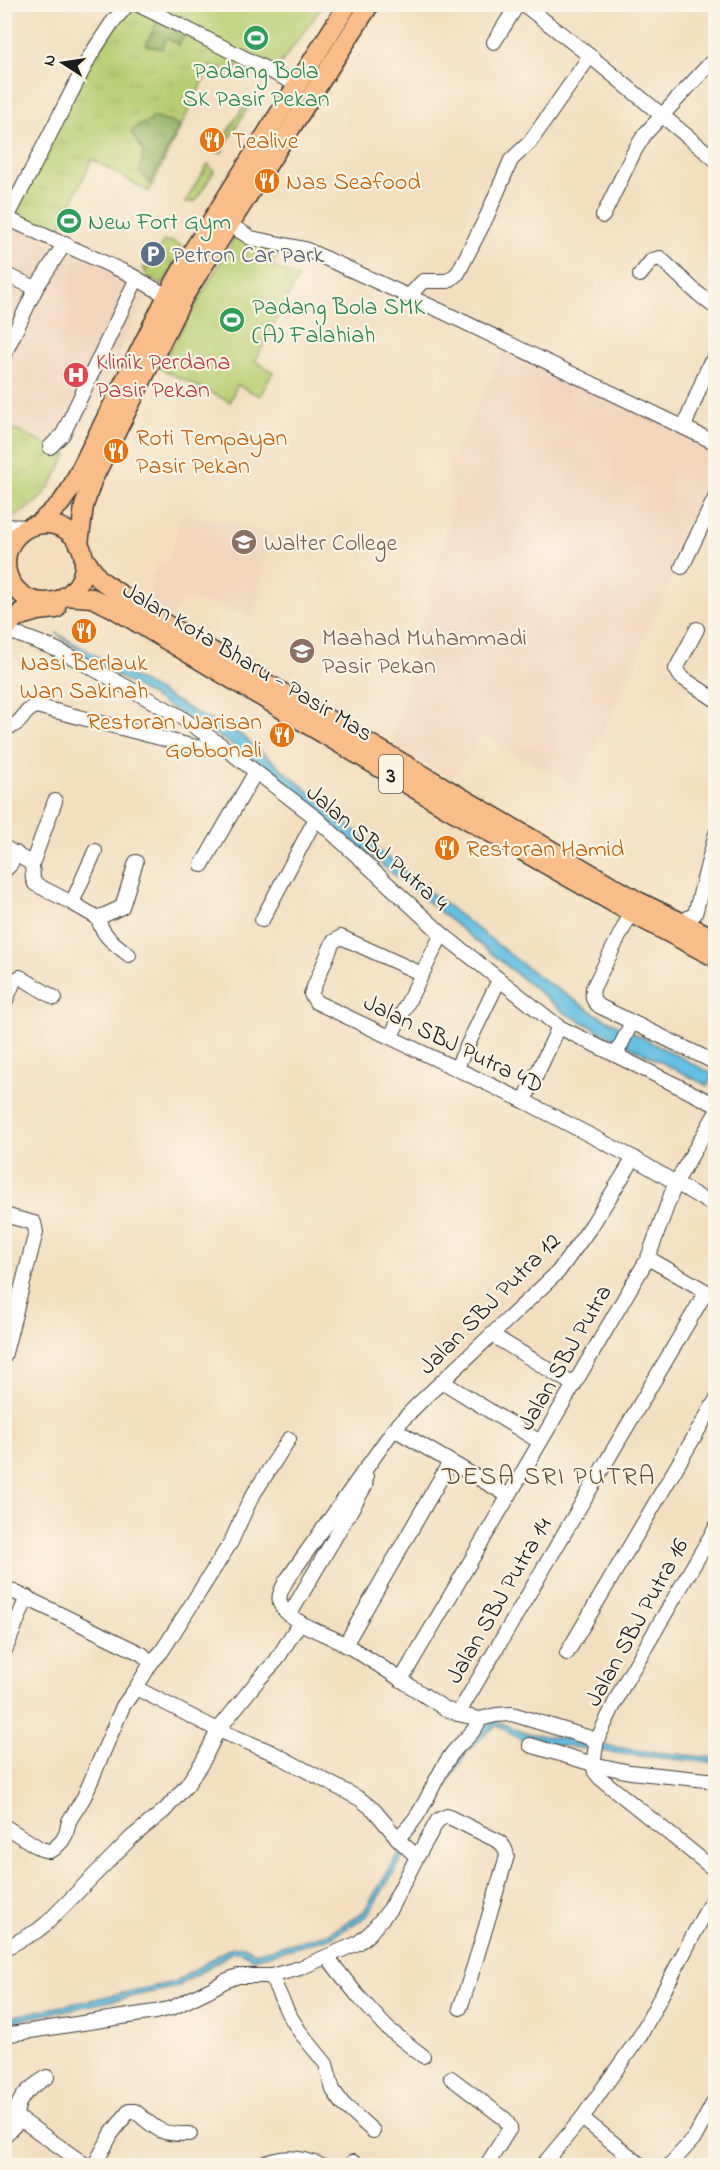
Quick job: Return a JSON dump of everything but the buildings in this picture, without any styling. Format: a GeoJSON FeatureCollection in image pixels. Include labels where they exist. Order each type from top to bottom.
{"type":"FeatureCollection","features":[{"type":"Feature","properties":{"kind":"highway"},"geometry":{"type":"LineString","coordinates":[[348,4],[195,247],[167,296],[70,490],[61,503],[15,538],[11,545],[6,565],[20,592],[38,601],[48,602],[65,596],[80,580],[84,569],[82,551],[84,506],[92,481],[184,296],[370,4]]}},
{"type":"Feature","properties":{"kind":"highway"},"geometry":{"type":"LineString","coordinates":[[33,526],[61,527],[75,537],[82,551]]}},
{"type":"Feature","properties":{"kind":"highway","name":"Jalan Kota Bharu - Pasir Mas"},"geometry":{"type":"LineString","coordinates":[[82,551],[99,579],[147,614],[638,901],[688,918],[716,939]]}},
{"type":"Feature","properties":{"kind":"highway","name":"Jalan Kota Bharu - Pasir Mas"},"geometry":{"type":"LineString","coordinates":[[65,596],[81,596],[100,601],[447,808],[631,913],[716,958]]}},
{"type":"Feature","properties":{"kind":"highway"},"geometry":{"type":"LineString","coordinates":[[8,627],[38,611],[76,607],[123,615]]}},
{"type":"Feature","properties":{"kind":"main road"},"geometry":{"type":"LineString","coordinates":[[4,597],[6,565]]}},
{"type":"Feature","properties":{"kind":"main road"},"geometry":{"type":"LineString","coordinates":[[8,627],[27,606],[38,601]]}},
{"type":"Feature","properties":{"kind":"street"},"geometry":{"type":"LineString","coordinates":[[128,4],[111,24],[90,56],[6,217],[137,278],[167,296]]}},
{"type":"Feature","properties":{"kind":"street"},"geometry":{"type":"LineString","coordinates":[[137,4],[298,85]]}},
{"type":"Feature","properties":{"kind":"street"},"geometry":{"type":"LineString","coordinates":[[494,42],[518,4]]}},
{"type":"Feature","properties":{"kind":"street"},"geometry":{"type":"LineString","coordinates":[[523,4],[716,160]]}},
{"type":"Feature","properties":{"kind":"street"},"geometry":{"type":"LineString","coordinates":[[409,296],[423,281],[448,281],[458,273],[487,216],[511,160],[530,142],[590,56]]}},
{"type":"Feature","properties":{"kind":"street"},"geometry":{"type":"LineString","coordinates":[[603,216],[645,134],[716,57]]}},
{"type":"Feature","properties":{"kind":"street"},"geometry":{"type":"LineString","coordinates":[[229,224],[251,238],[305,249],[409,296],[716,443]]}},
{"type":"Feature","properties":{"kind":"street"},"geometry":{"type":"LineString","coordinates":[[4,355],[36,288],[65,243]]}},
{"type":"Feature","properties":{"kind":"street"},"geometry":{"type":"LineString","coordinates":[[640,275],[652,260],[660,258],[716,308]]}},
{"type":"Feature","properties":{"kind":"street"},"geometry":{"type":"LineString","coordinates":[[4,274],[36,288]]}},
{"type":"Feature","properties":{"kind":"street"},"geometry":{"type":"LineString","coordinates":[[50,447],[63,434],[137,278]]}},
{"type":"Feature","properties":{"kind":"street"},"geometry":{"type":"LineString","coordinates":[[684,427],[709,365],[716,356]]}},
{"type":"Feature","properties":{"kind":"street"},"geometry":{"type":"LineString","coordinates":[[682,567],[716,496]]}},
{"type":"Feature","properties":{"kind":"street"},"geometry":{"type":"LineString","coordinates":[[4,526],[33,526]]}},
{"type":"Feature","properties":{"kind":"street","name":"Jalan SBJ Putra 4"},"geometry":{"type":"LineString","coordinates":[[8,627],[75,658],[179,716],[221,745],[316,818],[442,934],[559,1027],[617,1053],[716,1105]]}},
{"type":"Feature","properties":{"kind":"street"},"geometry":{"type":"LineString","coordinates":[[697,629],[676,669],[681,677],[716,700]]}},
{"type":"Feature","properties":{"kind":"street"},"geometry":{"type":"LineString","coordinates":[[4,724],[12,726],[19,724],[27,710],[36,706],[195,747],[207,748],[221,745]]}},
{"type":"Feature","properties":{"kind":"street"},"geometry":{"type":"LineString","coordinates":[[202,865],[255,773]]}},
{"type":"Feature","properties":{"kind":"street"},"geometry":{"type":"LineString","coordinates":[[55,801],[32,864],[35,884],[98,918],[106,937],[129,955]]}},
{"type":"Feature","properties":{"kind":"street"},"geometry":{"type":"LineString","coordinates":[[262,920],[316,818]]}},
{"type":"Feature","properties":{"kind":"street"},"geometry":{"type":"LineString","coordinates":[[688,918],[716,833]]}},
{"type":"Feature","properties":{"kind":"street"},"geometry":{"type":"LineString","coordinates":[[10,850],[32,864]]}},
{"type":"Feature","properties":{"kind":"street"},"geometry":{"type":"LineString","coordinates":[[4,871],[10,865],[10,850]]}},
{"type":"Feature","properties":{"kind":"street"},"geometry":{"type":"LineString","coordinates":[[72,903],[95,851]]}},
{"type":"Feature","properties":{"kind":"street"},"geometry":{"type":"LineString","coordinates":[[98,918],[122,907],[136,862]]}},
{"type":"Feature","properties":{"kind":"street"},"geometry":{"type":"LineString","coordinates":[[631,913],[593,988],[594,1002],[631,1024],[716,1063]]}},
{"type":"Feature","properties":{"kind":"street"},"geometry":{"type":"LineString","coordinates":[[391,1036],[442,934]]}},
{"type":"Feature","properties":{"kind":"street","name":"Jalan SBJ Putra 4D"},"geometry":{"type":"LineString","coordinates":[[422,974],[341,937],[333,942],[311,989],[312,999],[524,1101],[634,1158],[716,1207]]}},
{"type":"Feature","properties":{"kind":"street"},"geometry":{"type":"LineString","coordinates":[[4,1005],[14,981],[20,977],[55,998]]}},
{"type":"Feature","properties":{"kind":"street"},"geometry":{"type":"LineString","coordinates":[[457,1067],[499,980]]}},
{"type":"Feature","properties":{"kind":"street"},"geometry":{"type":"LineString","coordinates":[[617,1053],[631,1024]]}},
{"type":"Feature","properties":{"kind":"street"},"geometry":{"type":"LineString","coordinates":[[524,1101],[559,1027]]}},
{"type":"Feature","properties":{"kind":"street","name":"Jalan SBJ Putra"},"geometry":{"type":"LineString","coordinates":[[401,1680],[648,1258],[675,1184],[716,1113]]}},
{"type":"Feature","properties":{"kind":"street","name":"Jalan SBJ Putra 12"},"geometry":{"type":"LineString","coordinates":[[364,1471],[365,1486],[295,1618],[283,1608],[279,1600],[286,1581],[364,1471],[394,1429],[558,1272],[634,1158]]}},
{"type":"Feature","properties":{"kind":"street"},"geometry":{"type":"LineString","coordinates":[[4,1215],[34,1223],[36,1227],[4,1358]]}},
{"type":"Feature","properties":{"kind":"street"},"geometry":{"type":"LineString","coordinates":[[648,1258],[711,1294]]}},
{"type":"Feature","properties":{"kind":"street","name":"Jalan SBJ Putra 14"},"geometry":{"type":"LineString","coordinates":[[458,1714],[711,1294]]}},
{"type":"Feature","properties":{"kind":"street"},"geometry":{"type":"LineString","coordinates":[[492,1335],[574,1385]]}},
{"type":"Feature","properties":{"kind":"street"},"geometry":{"type":"LineString","coordinates":[[443,1382],[540,1442]]}},
{"type":"Feature","properties":{"kind":"street"},"geometry":{"type":"LineString","coordinates":[[567,1653],[716,1400]]}},
{"type":"Feature","properties":{"kind":"street"},"geometry":{"type":"LineString","coordinates":[[394,1429],[509,1496]]}},
{"type":"Feature","properties":{"kind":"street"},"geometry":{"type":"LineString","coordinates":[[4,1826],[49,1851],[62,1841],[69,1821],[84,1797],[123,1706],[151,1663],[162,1652],[231,1542],[251,1498],[289,1439]]}},
{"type":"Feature","properties":{"kind":"street"},"geometry":{"type":"LineString","coordinates":[[345,1645],[450,1462]]}},
{"type":"Feature","properties":{"kind":"street","name":"Jalan SBJ Putra 16"},"geometry":{"type":"LineString","coordinates":[[594,1751],[624,1684],[716,1527]]}},
{"type":"Feature","properties":{"kind":"street"},"geometry":{"type":"LineString","coordinates":[[4,1587],[132,1648],[151,1663]]}},
{"type":"Feature","properties":{"kind":"street"},"geometry":{"type":"LineString","coordinates":[[4,1653],[27,1598]]}},
{"type":"Feature","properties":{"kind":"street"},"geometry":{"type":"LineString","coordinates":[[4,1949],[47,1923],[131,1838],[165,1810],[187,1785],[203,1761],[218,1730],[259,1678],[276,1661],[295,1618],[345,1645],[444,1708],[458,1714],[480,1719],[512,1714],[641,1774],[716,1781]]}},
{"type":"Feature","properties":{"kind":"street"},"geometry":{"type":"LineString","coordinates":[[136,1688],[218,1730],[271,1752],[360,1799],[374,1810],[415,1855]]}},
{"type":"Feature","properties":{"kind":"street"},"geometry":{"type":"LineString","coordinates":[[399,1839],[415,1822],[453,1751],[477,1727],[480,1719]]}},
{"type":"Feature","properties":{"kind":"street"},"geometry":{"type":"LineString","coordinates":[[530,1745],[594,1751]]}},
{"type":"Feature","properties":{"kind":"street"},"geometry":{"type":"LineString","coordinates":[[594,1751],[595,1772],[600,1778],[716,1871]]}},
{"type":"Feature","properties":{"kind":"street"},"geometry":{"type":"LineString","coordinates":[[4,2035],[172,2008],[238,1976],[271,1976],[300,1968],[358,1943],[375,1929],[390,1909],[415,1855],[438,1820],[447,1816],[498,1840],[507,1850],[475,1964],[460,2008]]}},
{"type":"Feature","properties":{"kind":"street"},"geometry":{"type":"LineString","coordinates":[[542,2166],[582,2118],[650,2020],[716,1892]]}},
{"type":"Feature","properties":{"kind":"street"},"geometry":{"type":"LineString","coordinates":[[327,1957],[387,2028],[423,2056]]}},
{"type":"Feature","properties":{"kind":"street"},"geometry":{"type":"LineString","coordinates":[[271,1976],[288,2013],[326,2064],[333,2090],[343,2104],[373,2131]]}},
{"type":"Feature","properties":{"kind":"street"},"geometry":{"type":"LineString","coordinates":[[17,2122],[15,2112],[18,2104],[31,2087],[47,2077]]}},
{"type":"Feature","properties":{"kind":"street"},"geometry":{"type":"LineString","coordinates":[[452,2078],[505,2119],[510,2128],[486,2166]]}},
{"type":"Feature","properties":{"kind":"street"},"geometry":{"type":"LineString","coordinates":[[669,2166],[695,2137],[716,2098]]}},
{"type":"Feature","properties":{"kind":"street"},"geometry":{"type":"LineString","coordinates":[[94,2166],[112,2133],[129,2111],[135,2111],[157,2129],[169,2134],[190,2134]]}},
{"type":"Feature","properties":{"kind":"street"},"geometry":{"type":"LineString","coordinates":[[582,2118],[642,2166]]}},
{"type":"Feature","properties":{"kind":"street"},"geometry":{"type":"LineString","coordinates":[[4,2136],[17,2122],[23,2121],[87,2166]]}},
{"type":"Feature","properties":{"kind":"street"},"geometry":{"type":"LineString","coordinates":[[260,2166],[273,2160],[289,2158],[316,2165]]}},
{"type":"Feature","properties":{"kind":"shaded area"},"geometry":{"type":"Polygon","coordinates":[[[5,222],[149,289],[53,489],[5,534],[5,222]]]}},
{"type":"Feature","properties":{"kind":"shaded area"},"geometry":{"type":"Polygon","coordinates":[[[504,351],[715,445],[715,482],[578,787],[481,734],[452,779],[396,749],[393,736],[452,509],[449,466],[504,351]]]}},
{"type":"Feature","properties":{"kind":"shaded area"},"geometry":{"type":"Polygon","coordinates":[[[182,513],[271,534],[253,617],[183,597],[172,615],[147,601],[157,562],[168,563],[182,513]]]}},
{"type":"Feature","properties":{"kind":"green space","name":"Padang Bola SK Pasir Pekan"},"geometry":{"type":"Polygon","coordinates":[[[318,4],[322,7],[276,70],[146,5],[318,4]]]}},
{"type":"Feature","properties":{"kind":"green space"},"geometry":{"type":"Polygon","coordinates":[[[128,5],[243,57],[236,69],[232,67],[228,74],[211,65],[149,192],[92,159],[58,233],[63,236],[60,241],[7,218],[90,56],[128,5]]]}},
{"type":"Feature","properties":{"kind":"green space"},"geometry":{"type":"Polygon","coordinates":[[[159,18],[185,32],[179,45],[166,38],[162,49],[146,45],[159,18]]]}},
{"type":"Feature","properties":{"kind":"green space"},"geometry":{"type":"Polygon","coordinates":[[[245,104],[248,107],[221,153],[215,152],[245,104]]]}},
{"type":"Feature","properties":{"kind":"green space"},"geometry":{"type":"Polygon","coordinates":[[[153,117],[180,125],[150,184],[140,172],[143,151],[131,132],[138,125],[149,122],[153,117]]]}},
{"type":"Feature","properties":{"kind":"green space"},"geometry":{"type":"Polygon","coordinates":[[[208,164],[214,171],[195,202],[185,202],[208,164]]]}},
{"type":"Feature","properties":{"kind":"green space","name":"Padang Bola SMK (A) Falahiah"},"geometry":{"type":"Polygon","coordinates":[[[235,237],[281,247],[272,266],[298,278],[255,361],[273,372],[260,396],[237,385],[230,402],[159,368],[235,237]]]}},
{"type":"Feature","properties":{"kind":"green space"},"geometry":{"type":"Polygon","coordinates":[[[164,241],[174,242],[184,248],[162,285],[148,278],[143,267],[147,269],[164,241]]]}},
{"type":"Feature","properties":{"kind":"green space"},"geometry":{"type":"Polygon","coordinates":[[[4,425],[67,454],[44,494],[28,509],[5,519],[4,425]]]}},
{"type":"Feature","properties":{"kind":"water"},"geometry":{"type":"Polygon","coordinates":[[[56,633],[198,714],[241,735],[421,885],[539,977],[594,1013],[713,1074],[708,1086],[565,1013],[236,747],[86,657],[56,633]]]}},
{"type":"Feature","properties":{"kind":"water"},"geometry":{"type":"Polygon","coordinates":[[[495,1720],[525,1733],[634,1750],[715,1758],[715,1763],[632,1755],[523,1740],[496,1725],[468,1750],[367,1916],[330,1938],[254,1959],[241,1952],[231,1953],[177,1987],[5,2023],[5,2018],[175,1982],[230,1948],[244,1946],[255,1953],[328,1934],[363,1913],[464,1745],[495,1720]]]}},
{"type":"Feature","properties":{"kind":"place","name":"Padang Bola SK Pasir Pekan"},"geometry":{"type":"Point","coordinates":[256,38]}},
{"type":"Feature","properties":{"kind":"place","name":"Tealive"},"geometry":{"type":"Point","coordinates":[212,140]}},
{"type":"Feature","properties":{"kind":"place","name":"Nas Seafood"},"geometry":{"type":"Point","coordinates":[267,181]}},
{"type":"Feature","properties":{"kind":"place","name":"New Fort Gym"},"geometry":{"type":"Point","coordinates":[69,221]}},
{"type":"Feature","properties":{"kind":"place","name":"Petron Car Park"},"geometry":{"type":"Point","coordinates":[153,254]}},
{"type":"Feature","properties":{"kind":"place","name":"Padang Bola SMK (A) Falahiah"},"geometry":{"type":"Point","coordinates":[232,320]}},
{"type":"Feature","properties":{"kind":"place","name":"Klinik Perdana Pasir Pekan"},"geometry":{"type":"Point","coordinates":[76,375]}},
{"type":"Feature","properties":{"kind":"place","name":"Roti Tempayan Pasir Pekan"},"geometry":{"type":"Point","coordinates":[116,451]}},
{"type":"Feature","properties":{"kind":"place","name":"Walter College"},"geometry":{"type":"Point","coordinates":[244,542]}},
{"type":"Feature","properties":{"kind":"place","name":"Nasi Berlauk Wan Sakinah"},"geometry":{"type":"Point","coordinates":[84,631]}},
{"type":"Feature","properties":{"kind":"place","name":"Maahad Muhammadi Pasir Pekan"},"geometry":{"type":"Point","coordinates":[302,651]}},
{"type":"Feature","properties":{"kind":"place","name":"Restoran Warisan Gobbonali"},"geometry":{"type":"Point","coordinates":[282,735]}},
{"type":"Feature","properties":{"kind":"place","name":"Restoran Hamid"},"geometry":{"type":"Point","coordinates":[447,848]}},
{"type":"Feature","properties":{"kind":"district","name":"DESA SRI PUTRA"},"geometry":{"type":"Point","coordinates":[549,1475]}}]}
